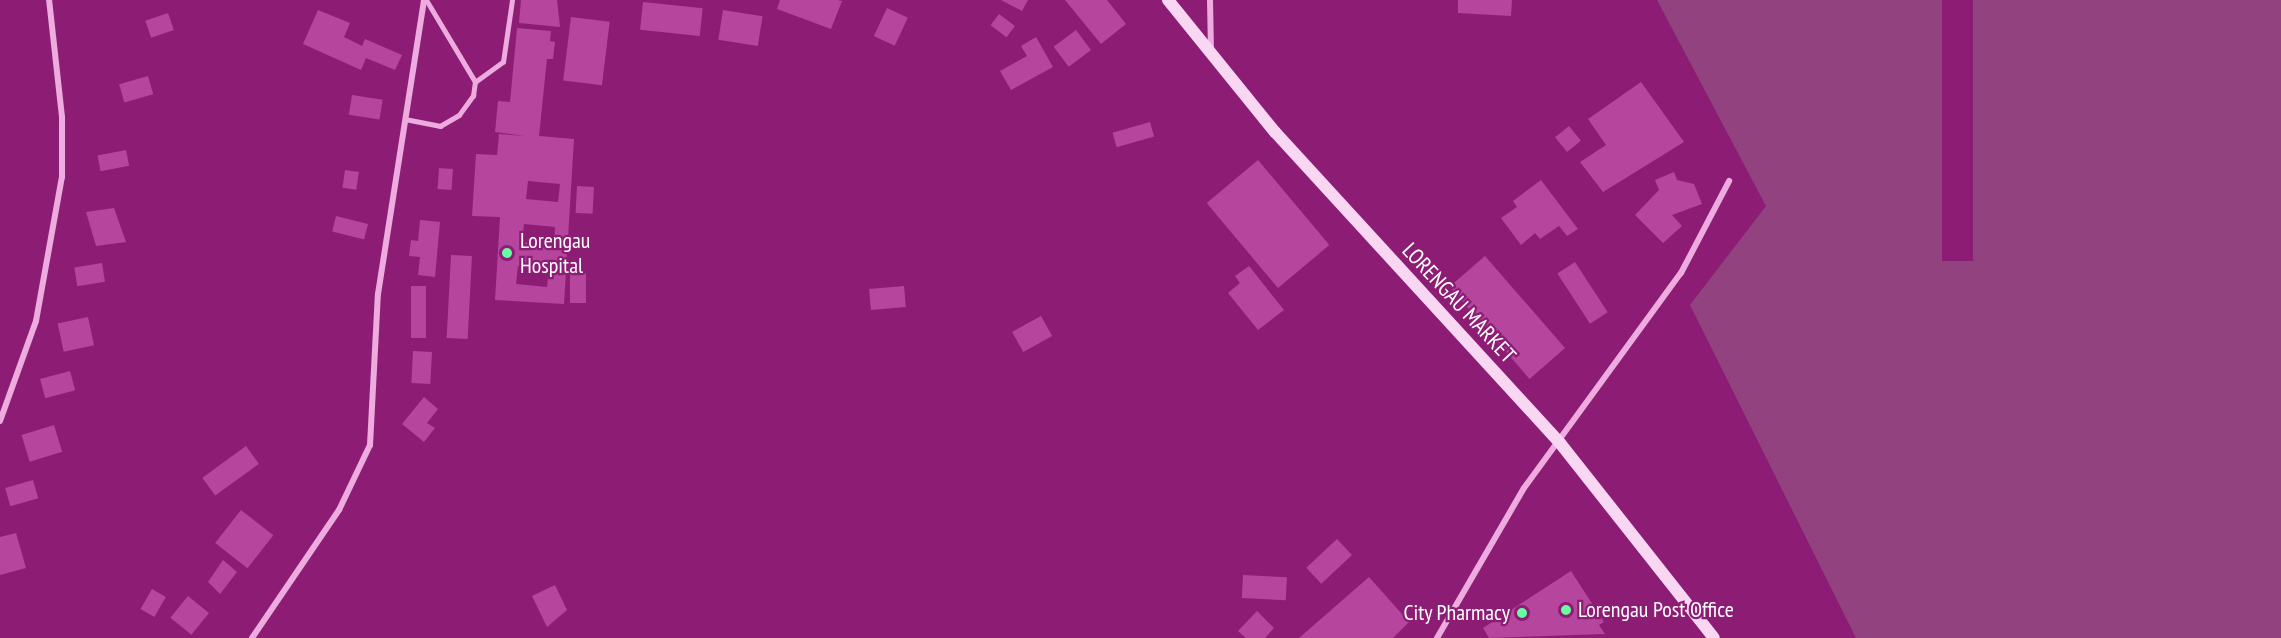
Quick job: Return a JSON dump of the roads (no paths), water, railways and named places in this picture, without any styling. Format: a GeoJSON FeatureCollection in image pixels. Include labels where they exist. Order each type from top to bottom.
{"type":"FeatureCollection","features":[{"type":"Feature","properties":{"kind":"main road","name":"LORENGAU MARKET"},"geometry":{"type":"LineString","coordinates":[[1168,0],[1212,58],[1560,443],[1714,638]]}},
{"type":"Feature","properties":{"kind":"street"},"geometry":{"type":"LineString","coordinates":[[0,421],[36,321],[62,177],[62,117],[49,0]]}},
{"type":"Feature","properties":{"kind":"street"},"geometry":{"type":"LineString","coordinates":[[252,638],[339,510],[370,445],[377,305],[425,0]]}},
{"type":"Feature","properties":{"kind":"street"},"geometry":{"type":"LineString","coordinates":[[1210,0],[1212,58]]}},
{"type":"Feature","properties":{"kind":"street"},"geometry":{"type":"LineString","coordinates":[[1437,638],[1524,488],[1560,443],[1681,273],[1729,181]]}},
{"type":"Feature","properties":{"kind":"lane"},"geometry":{"type":"LineString","coordinates":[[425,0],[475,82]]}},
{"type":"Feature","properties":{"kind":"lane"},"geometry":{"type":"LineString","coordinates":[[405,119],[430,127],[449,122],[467,106],[475,82],[503,62],[512,0]]}},
{"type":"Feature","properties":{"kind":"place","name":"Lorengau Hospital"},"geometry":{"type":"Point","coordinates":[507,253]}},
{"type":"Feature","properties":{"kind":"place","name":"Lorengau Post Office"},"geometry":{"type":"Point","coordinates":[1566,610]}},
{"type":"Feature","properties":{"kind":"place","name":"City Pharmacy"},"geometry":{"type":"Point","coordinates":[1522,613]}}]}
